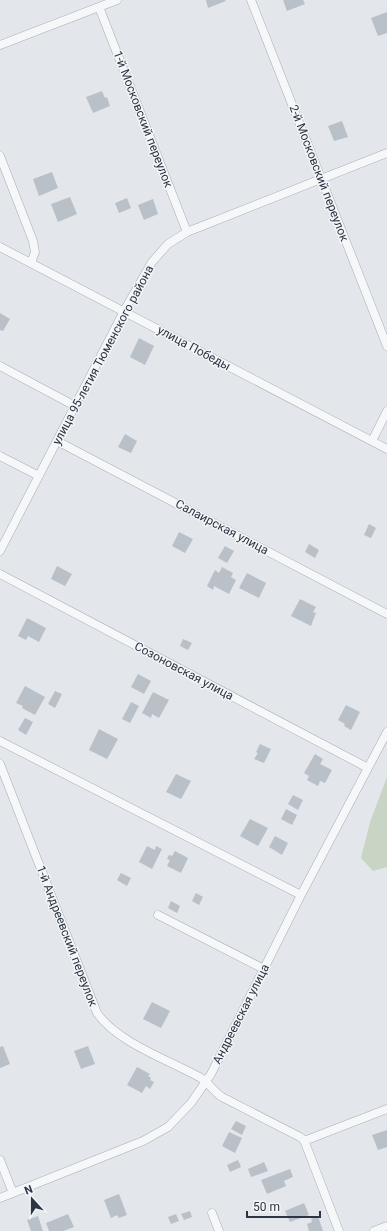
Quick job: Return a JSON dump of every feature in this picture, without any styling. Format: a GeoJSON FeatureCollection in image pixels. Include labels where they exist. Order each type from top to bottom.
{"type":"FeatureCollection","features":[{"type":"Feature","properties":{"kind":"street"},"geometry":{"type":"LineString","coordinates":[[0,45],[117,0]]}},
{"type":"Feature","properties":{"kind":"street","name":"2-й Московский переулок"},"geometry":{"type":"LineString","coordinates":[[251,0],[387,346]]}},
{"type":"Feature","properties":{"kind":"street","name":"1-й Московский переулок"},"geometry":{"type":"LineString","coordinates":[[99,7],[187,232]]}},
{"type":"Feature","properties":{"kind":"street","name":"улица 95-летия Тюменского района"},"geometry":{"type":"LineString","coordinates":[[0,551],[124,311],[152,262],[168,244],[187,232],[387,153]]}},
{"type":"Feature","properties":{"kind":"street"},"geometry":{"type":"LineString","coordinates":[[0,156],[33,242],[34,252],[31,262]]}},
{"type":"Feature","properties":{"kind":"street","name":"улица Победы"},"geometry":{"type":"LineString","coordinates":[[0,247],[387,449]]}},
{"type":"Feature","properties":{"kind":"street"},"geometry":{"type":"LineString","coordinates":[[0,366],[76,406]]}},
{"type":"Feature","properties":{"kind":"street"},"geometry":{"type":"LineString","coordinates":[[372,441],[387,411]]}},
{"type":"Feature","properties":{"kind":"street","name":"Салаирская улица"},"geometry":{"type":"LineString","coordinates":[[57,441],[387,614]]}},
{"type":"Feature","properties":{"kind":"street"},"geometry":{"type":"LineString","coordinates":[[0,456],[39,476]]}},
{"type":"Feature","properties":{"kind":"street","name":"Созоновская улица"},"geometry":{"type":"LineString","coordinates":[[0,574],[368,768]]}},
{"type":"Feature","properties":{"kind":"street","name":"Андреевская улица"},"geometry":{"type":"LineString","coordinates":[[0,1198],[143,1141],[168,1127],[191,1103],[211,1074],[301,895],[387,732]]}},
{"type":"Feature","properties":{"kind":"street"},"geometry":{"type":"LineString","coordinates":[[0,741],[301,895]]}},
{"type":"Feature","properties":{"kind":"street","name":"1-й Андреевский переулок"},"geometry":{"type":"LineString","coordinates":[[0,764],[97,1013],[106,1025],[124,1038],[206,1082],[222,1097],[300,1137],[304,1141]]}},
{"type":"Feature","properties":{"kind":"street"},"geometry":{"type":"LineString","coordinates":[[158,915],[264,969]]}},
{"type":"Feature","properties":{"kind":"street"},"geometry":{"type":"LineString","coordinates":[[339,1231],[304,1141],[387,1109]]}},
{"type":"Feature","properties":{"kind":"street"},"geometry":{"type":"LineString","coordinates":[[0,1160],[13,1193]]}},
{"type":"Feature","properties":{"kind":"street"},"geometry":{"type":"LineString","coordinates":[[212,1213],[219,1231]]}},
{"type":"Feature","properties":{"kind":"street"},"geometry":{"type":"LineString","coordinates":[[374,1231],[387,1226]]}},
{"type":"Feature","properties":{"kind":"green space"},"geometry":{"type":"Polygon","coordinates":[[[387,777],[387,867],[373,871],[361,858],[370,822],[387,777]]]}},
{"type":"Feature","properties":{"kind":"building"},"geometry":{"type":"Polygon","coordinates":[[[206,0],[225,0],[226,1],[208,8],[206,0]]]}},
{"type":"Feature","properties":{"kind":"building"},"geometry":{"type":"Polygon","coordinates":[[[283,0],[303,0],[305,4],[287,11],[283,0]]]}},
{"type":"Feature","properties":{"kind":"building"},"geometry":{"type":"Polygon","coordinates":[[[387,12],[387,33],[378,36],[371,18],[387,12]]]}},
{"type":"Feature","properties":{"kind":"building"},"geometry":{"type":"Polygon","coordinates":[[[102,91],[105,98],[107,97],[110,106],[93,113],[86,97],[102,91]]]}},
{"type":"Feature","properties":{"kind":"building"},"geometry":{"type":"Polygon","coordinates":[[[342,121],[348,137],[334,141],[328,126],[342,121]]]}},
{"type":"Feature","properties":{"kind":"building"},"geometry":{"type":"Polygon","coordinates":[[[52,172],[58,188],[39,196],[33,179],[52,172]]]}},
{"type":"Feature","properties":{"kind":"building"},"geometry":{"type":"Polygon","coordinates":[[[70,197],[77,214],[58,222],[51,204],[70,197]]]}},
{"type":"Feature","properties":{"kind":"building"},"geometry":{"type":"Polygon","coordinates":[[[127,198],[131,208],[119,213],[115,203],[127,198]]]}},
{"type":"Feature","properties":{"kind":"building"},"geometry":{"type":"Polygon","coordinates":[[[153,199],[158,214],[144,220],[138,205],[153,199]]]}},
{"type":"Feature","properties":{"kind":"building"},"geometry":{"type":"Polygon","coordinates":[[[0,313],[10,319],[3,331],[0,330],[0,313]]]}},
{"type":"Feature","properties":{"kind":"building"},"geometry":{"type":"Polygon","coordinates":[[[139,338],[154,346],[145,365],[130,357],[139,338]]]}},
{"type":"Feature","properties":{"kind":"building"},"geometry":{"type":"Polygon","coordinates":[[[125,434],[137,441],[131,453],[118,447],[125,434]]]}},
{"type":"Feature","properties":{"kind":"building"},"geometry":{"type":"Polygon","coordinates":[[[369,524],[376,528],[371,538],[364,535],[369,524]]]}},
{"type":"Feature","properties":{"kind":"building"},"geometry":{"type":"Polygon","coordinates":[[[179,532],[193,539],[185,553],[172,546],[179,532]]]}},
{"type":"Feature","properties":{"kind":"building"},"geometry":{"type":"Polygon","coordinates":[[[309,544],[319,550],[315,558],[305,552],[309,544]]]}},
{"type":"Feature","properties":{"kind":"building"},"geometry":{"type":"Polygon","coordinates":[[[225,546],[234,551],[227,563],[218,558],[225,546]]]}},
{"type":"Feature","properties":{"kind":"building"},"geometry":{"type":"Polygon","coordinates":[[[57,566],[72,574],[65,586],[51,579],[57,566]]]}},
{"type":"Feature","properties":{"kind":"building"},"geometry":{"type":"Polygon","coordinates":[[[222,567],[233,573],[231,577],[236,580],[229,594],[214,586],[213,590],[207,586],[215,570],[219,573],[222,567]]]}},
{"type":"Feature","properties":{"kind":"building"},"geometry":{"type":"Polygon","coordinates":[[[247,573],[266,583],[259,598],[239,588],[247,573]]]}},
{"type":"Feature","properties":{"kind":"building"},"geometry":{"type":"Polygon","coordinates":[[[300,599],[316,607],[313,612],[316,613],[311,626],[291,616],[300,599]]]}},
{"type":"Feature","properties":{"kind":"building"},"geometry":{"type":"Polygon","coordinates":[[[27,618],[46,628],[39,642],[28,636],[26,640],[18,636],[27,618]]]}},
{"type":"Feature","properties":{"kind":"building"},"geometry":{"type":"Polygon","coordinates":[[[183,639],[192,643],[188,650],[180,646],[183,639]]]}},
{"type":"Feature","properties":{"kind":"building"},"geometry":{"type":"Polygon","coordinates":[[[138,674],[151,681],[144,694],[131,687],[138,674]]]}},
{"type":"Feature","properties":{"kind":"building"},"geometry":{"type":"Polygon","coordinates":[[[25,686],[45,697],[35,715],[22,708],[23,706],[16,703],[25,686]]]}},
{"type":"Feature","properties":{"kind":"building"},"geometry":{"type":"Polygon","coordinates":[[[55,691],[62,694],[55,708],[48,704],[55,691]]]}},
{"type":"Feature","properties":{"kind":"building"},"geometry":{"type":"Polygon","coordinates":[[[153,692],[169,700],[159,718],[152,714],[151,718],[142,713],[153,692]]]}},
{"type":"Feature","properties":{"kind":"building"},"geometry":{"type":"Polygon","coordinates":[[[131,702],[139,706],[130,723],[122,719],[131,702]]]}},
{"type":"Feature","properties":{"kind":"building"},"geometry":{"type":"Polygon","coordinates":[[[346,705],[360,712],[351,730],[338,720],[346,705]]]}},
{"type":"Feature","properties":{"kind":"building"},"geometry":{"type":"Polygon","coordinates":[[[25,718],[33,722],[26,735],[18,730],[25,718]]]}},
{"type":"Feature","properties":{"kind":"building"},"geometry":{"type":"Polygon","coordinates":[[[99,729],[118,739],[107,759],[89,750],[99,729]]]}},
{"type":"Feature","properties":{"kind":"building"},"geometry":{"type":"Polygon","coordinates":[[[260,744],[271,749],[264,763],[254,759],[258,753],[256,752],[260,744]]]}},
{"type":"Feature","properties":{"kind":"building"},"geometry":{"type":"Polygon","coordinates":[[[315,754],[323,759],[320,764],[332,770],[325,783],[320,781],[318,786],[307,780],[309,776],[304,773],[315,754]]]}},
{"type":"Feature","properties":{"kind":"building"},"geometry":{"type":"Polygon","coordinates":[[[176,774],[191,781],[181,799],[166,792],[176,774]]]}},
{"type":"Feature","properties":{"kind":"building"},"geometry":{"type":"Polygon","coordinates":[[[293,795],[303,800],[298,810],[288,804],[293,795]]]}},
{"type":"Feature","properties":{"kind":"building"},"geometry":{"type":"Polygon","coordinates":[[[286,809],[297,815],[292,825],[281,819],[286,809]]]}},
{"type":"Feature","properties":{"kind":"building"},"geometry":{"type":"Polygon","coordinates":[[[250,819],[268,828],[258,846],[240,836],[250,819]]]}},
{"type":"Feature","properties":{"kind":"building"},"geometry":{"type":"Polygon","coordinates":[[[275,836],[288,843],[282,855],[269,847],[275,836]]]}},
{"type":"Feature","properties":{"kind":"building"},"geometry":{"type":"Polygon","coordinates":[[[147,846],[155,850],[156,846],[162,849],[152,869],[139,862],[147,846]]]}},
{"type":"Feature","properties":{"kind":"building"},"geometry":{"type":"Polygon","coordinates":[[[175,851],[188,858],[181,873],[167,866],[170,860],[167,859],[169,855],[172,856],[175,851]]]}},
{"type":"Feature","properties":{"kind":"building"},"geometry":{"type":"Polygon","coordinates":[[[121,873],[131,878],[127,886],[117,880],[121,873]]]}},
{"type":"Feature","properties":{"kind":"building"},"geometry":{"type":"Polygon","coordinates":[[[196,893],[203,897],[199,905],[192,901],[196,893]]]}},
{"type":"Feature","properties":{"kind":"building"},"geometry":{"type":"Polygon","coordinates":[[[171,901],[180,906],[177,913],[168,908],[171,901]]]}},
{"type":"Feature","properties":{"kind":"building"},"geometry":{"type":"Polygon","coordinates":[[[152,1002],[170,1011],[161,1028],[143,1019],[152,1002]]]}},
{"type":"Feature","properties":{"kind":"building"},"geometry":{"type":"Polygon","coordinates":[[[3,1046],[10,1064],[0,1068],[0,1047],[3,1046]]]}},
{"type":"Feature","properties":{"kind":"building"},"geometry":{"type":"Polygon","coordinates":[[[88,1046],[95,1064],[81,1069],[74,1051],[88,1046]]]}},
{"type":"Feature","properties":{"kind":"building"},"geometry":{"type":"Polygon","coordinates":[[[137,1067],[150,1074],[148,1076],[151,1078],[150,1080],[154,1082],[150,1089],[146,1086],[142,1093],[127,1085],[137,1067]]]}},
{"type":"Feature","properties":{"kind":"building"},"geometry":{"type":"Polygon","coordinates":[[[236,1121],[246,1126],[242,1135],[231,1129],[236,1121]]]}},
{"type":"Feature","properties":{"kind":"building"},"geometry":{"type":"Polygon","coordinates":[[[387,1130],[387,1147],[378,1150],[372,1135],[387,1130]]]}},
{"type":"Feature","properties":{"kind":"building"},"geometry":{"type":"Polygon","coordinates":[[[229,1132],[242,1138],[235,1153],[222,1146],[229,1132]]]}},
{"type":"Feature","properties":{"kind":"building"},"geometry":{"type":"Polygon","coordinates":[[[238,1160],[241,1167],[230,1172],[227,1165],[238,1160]]]}},
{"type":"Feature","properties":{"kind":"building"},"geometry":{"type":"Polygon","coordinates":[[[264,1162],[268,1171],[251,1177],[248,1169],[264,1162]]]}},
{"type":"Feature","properties":{"kind":"building"},"geometry":{"type":"Polygon","coordinates":[[[290,1169],[293,1177],[284,1181],[286,1186],[267,1194],[261,1180],[290,1169]]]}},
{"type":"Feature","properties":{"kind":"building"},"geometry":{"type":"Polygon","coordinates":[[[119,1194],[127,1215],[119,1218],[117,1215],[111,1218],[104,1200],[119,1194]]]}},
{"type":"Feature","properties":{"kind":"building"},"geometry":{"type":"Polygon","coordinates":[[[304,1203],[309,1215],[290,1222],[285,1211],[304,1203]]]}},
{"type":"Feature","properties":{"kind":"building"},"geometry":{"type":"Polygon","coordinates":[[[190,1211],[192,1217],[184,1220],[181,1214],[190,1211]]]}},
{"type":"Feature","properties":{"kind":"building"},"geometry":{"type":"Polygon","coordinates":[[[68,1214],[74,1227],[63,1231],[49,1231],[46,1223],[68,1214]]]}},
{"type":"Feature","properties":{"kind":"building"},"geometry":{"type":"Polygon","coordinates":[[[176,1214],[179,1221],[171,1224],[168,1217],[176,1214]]]}},
{"type":"Feature","properties":{"kind":"building"},"geometry":{"type":"Polygon","coordinates":[[[38,1216],[43,1231],[31,1231],[27,1220],[38,1216]]]}},
{"type":"Feature","properties":{"kind":"building"},"geometry":{"type":"Polygon","coordinates":[[[318,1216],[323,1231],[309,1231],[307,1224],[312,1222],[311,1219],[318,1216]]]}}]}
